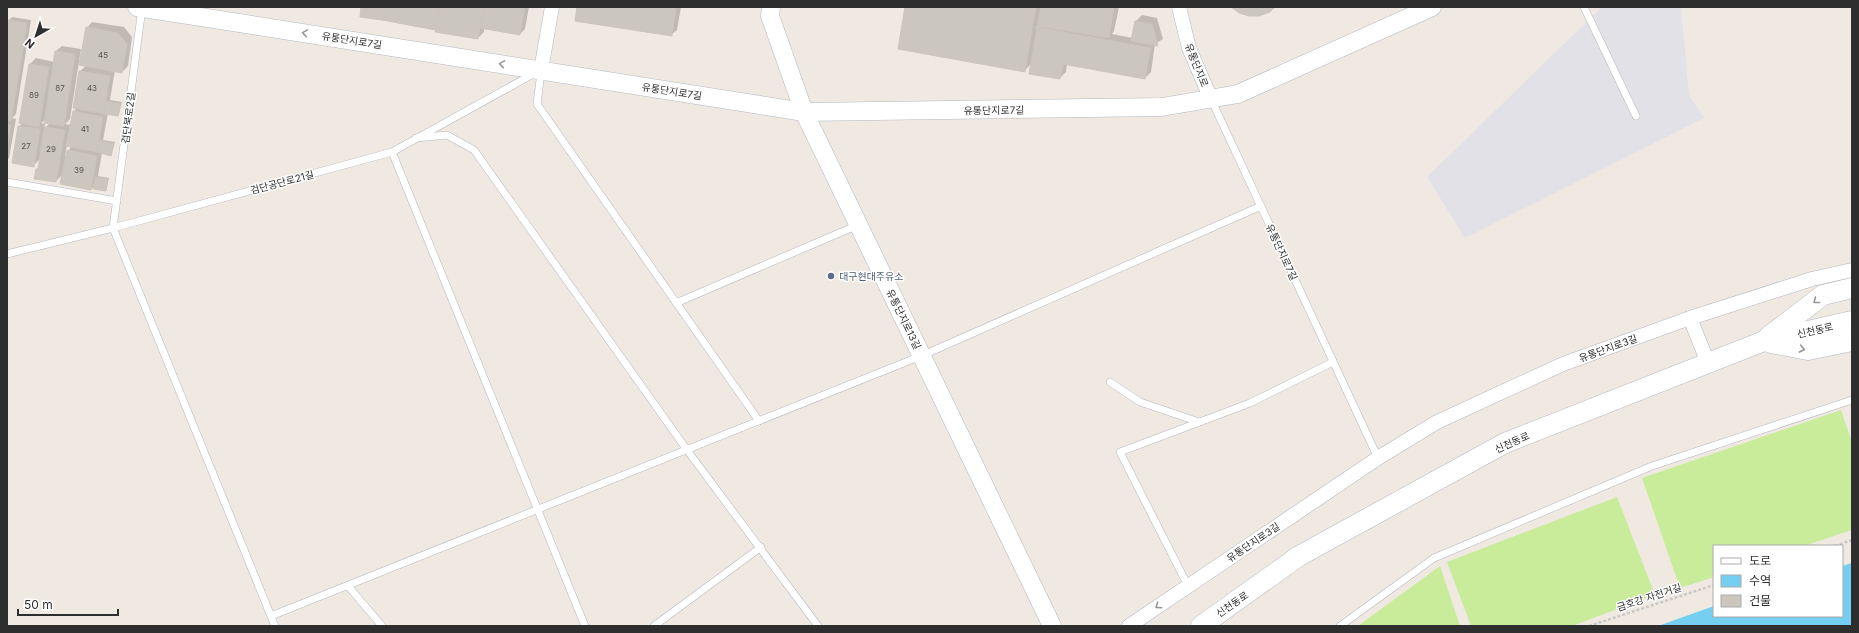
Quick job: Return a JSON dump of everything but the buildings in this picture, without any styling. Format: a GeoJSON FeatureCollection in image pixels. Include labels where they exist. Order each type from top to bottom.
{"type":"FeatureCollection","features":[{"type":"Feature","properties":{"kind":"main road"},"geometry":{"type":"LineString","coordinates":[[1764,341],[1823,295],[1852,288]]}},
{"type":"Feature","properties":{"kind":"main road","name":"신천동로"},"geometry":{"type":"LineString","coordinates":[[1201,626],[1299,556],[1505,443],[1764,341],[1852,321]]}},
{"type":"Feature","properties":{"kind":"main road"},"geometry":{"type":"LineString","coordinates":[[1764,341],[1808,350],[1852,341]]}},
{"type":"Feature","properties":{"kind":"street","name":"유통단지로7길"},"geometry":{"type":"LineString","coordinates":[[140,7],[804,112],[1162,107],[1211,99],[1238,94],[1432,7]]}},
{"type":"Feature","properties":{"kind":"street"},"geometry":{"type":"LineString","coordinates":[[541,70],[552,7]]}},
{"type":"Feature","properties":{"kind":"street","name":"유통단지로13길"},"geometry":{"type":"LineString","coordinates":[[771,7],[770,16],[804,112],[1052,626]]}},
{"type":"Feature","properties":{"kind":"street","name":"유통단지로"},"geometry":{"type":"LineString","coordinates":[[1179,7],[1189,48],[1211,99]]}},
{"type":"Feature","properties":{"kind":"street","name":"유통단지로3길"},"geometry":{"type":"LineString","coordinates":[[1129,626],[1378,458],[1437,422],[1563,364],[1690,318],[1812,279],[1852,270]]}},
{"type":"Feature","properties":{"kind":"street"},"geometry":{"type":"LineString","coordinates":[[1690,318],[1708,363]]}},
{"type":"Feature","properties":{"kind":"lane","name":"검단북로2길"},"geometry":{"type":"LineString","coordinates":[[113,228],[140,7]]}},
{"type":"Feature","properties":{"kind":"lane"},"geometry":{"type":"LineString","coordinates":[[1584,7],[1636,116]]}},
{"type":"Feature","properties":{"kind":"lane","name":"검단공단로21길"},"geometry":{"type":"LineString","coordinates":[[7,254],[113,228],[392,152],[541,70]]}},
{"type":"Feature","properties":{"kind":"lane"},"geometry":{"type":"LineString","coordinates":[[541,70],[537,104],[759,421]]}},
{"type":"Feature","properties":{"kind":"lane","name":"유통단지로7길"},"geometry":{"type":"LineString","coordinates":[[1211,99],[1334,362]]}},
{"type":"Feature","properties":{"kind":"lane"},"geometry":{"type":"LineString","coordinates":[[416,138],[447,135],[474,150],[687,450],[761,547],[818,626]]}},
{"type":"Feature","properties":{"kind":"lane"},"geometry":{"type":"LineString","coordinates":[[392,152],[585,626]]}},
{"type":"Feature","properties":{"kind":"lane"},"geometry":{"type":"LineString","coordinates":[[7,182],[117,201]]}},
{"type":"Feature","properties":{"kind":"lane"},"geometry":{"type":"LineString","coordinates":[[271,616],[922,356],[1261,206]]}},
{"type":"Feature","properties":{"kind":"lane"},"geometry":{"type":"LineString","coordinates":[[676,303],[858,225]]}},
{"type":"Feature","properties":{"kind":"lane"},"geometry":{"type":"LineString","coordinates":[[113,228],[275,626]]}},
{"type":"Feature","properties":{"kind":"lane"},"geometry":{"type":"LineString","coordinates":[[1188,586],[1120,452],[1250,403],[1334,362],[1378,458]]}},
{"type":"Feature","properties":{"kind":"lane"},"geometry":{"type":"LineString","coordinates":[[1110,382],[1140,402],[1199,422]]}},
{"type":"Feature","properties":{"kind":"lane"},"geometry":{"type":"LineString","coordinates":[[1340,626],[1434,558],[1652,466],[1852,400]]}},
{"type":"Feature","properties":{"kind":"lane"},"geometry":{"type":"LineString","coordinates":[[654,626],[761,547]]}},
{"type":"Feature","properties":{"kind":"lane"},"geometry":{"type":"LineString","coordinates":[[348,586],[382,626]]}},
{"type":"Feature","properties":{"kind":"path"},"geometry":{"type":"LineString","coordinates":[[1838,545],[1852,540]]}},
{"type":"Feature","properties":{"kind":"path","name":"금호강 자전거길"},"geometry":{"type":"LineString","coordinates":[[1589,626],[1713,585]]}},
{"type":"Feature","properties":{"kind":"shaded area"},"geometry":{"type":"Polygon","coordinates":[[[1602,7],[1681,7],[1689,95],[1704,118],[1465,238],[1427,177],[1602,7]]]}},
{"type":"Feature","properties":{"kind":"green space"},"geometry":{"type":"Polygon","coordinates":[[[1841,410],[1852,442],[1852,530],[1807,545],[1713,545],[1713,577],[1680,588],[1642,478],[1841,410]]]}},
{"type":"Feature","properties":{"kind":"green space"},"geometry":{"type":"Polygon","coordinates":[[[1617,497],[1655,595],[1572,626],[1471,626],[1447,562],[1617,497]]]}},
{"type":"Feature","properties":{"kind":"green space"},"geometry":{"type":"Polygon","coordinates":[[[1440,566],[1460,626],[1358,626],[1440,566]]]}},
{"type":"Feature","properties":{"kind":"water"},"geometry":{"type":"Polygon","coordinates":[[[1852,563],[1852,626],[1658,626],[1713,606],[1713,617],[1843,617],[1843,566],[1852,563]]]}},
{"type":"Feature","properties":{"kind":"place","name":"대구현대주유소"},"geometry":{"type":"Point","coordinates":[831,276]}}]}
